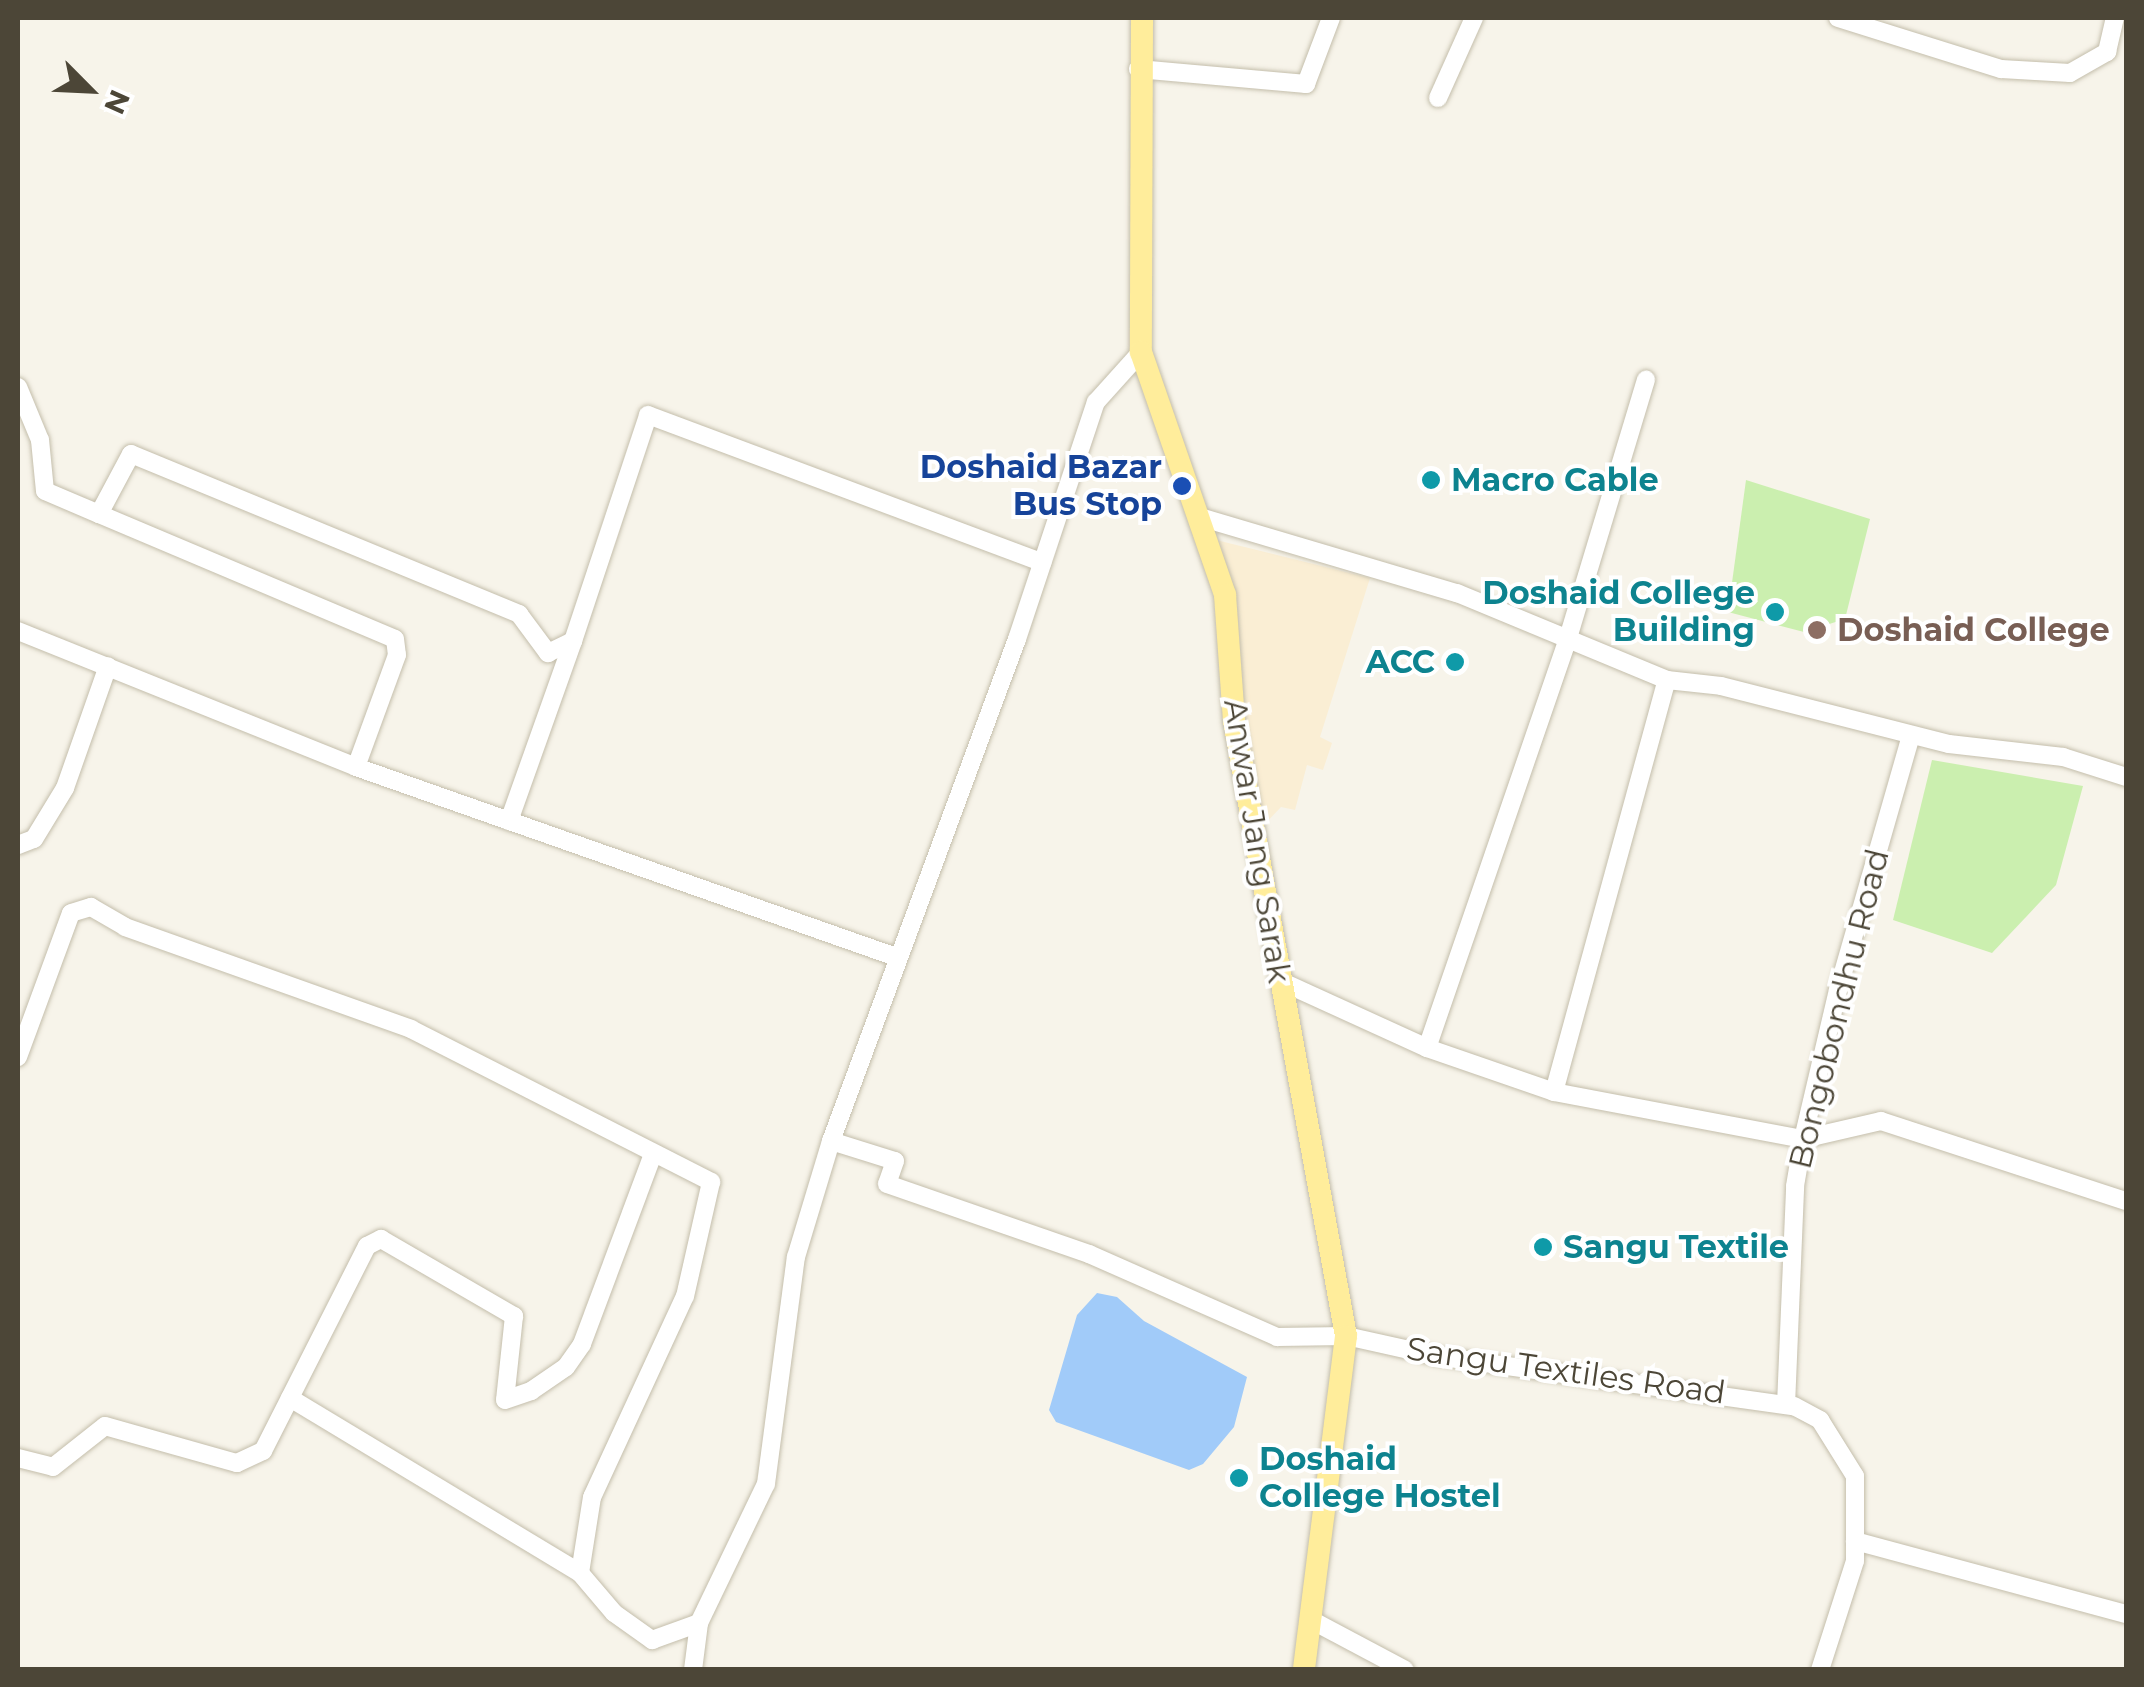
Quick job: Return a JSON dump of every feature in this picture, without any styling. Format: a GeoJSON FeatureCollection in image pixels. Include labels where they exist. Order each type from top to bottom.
{"type":"FeatureCollection","features":[{"type":"Feature","properties":{"kind":"main road","name":"Anwar Jang Sarak"},"geometry":{"type":"LineString","coordinates":[[1140,18],[1142,352],[1203,518],[1225,596],[1234,720],[1278,980],[1346,1336],[1304,1670]]}},
{"type":"Feature","properties":{"kind":"street"},"geometry":{"type":"LineString","coordinates":[[1138,70],[1306,84],[1331,18]]}},
{"type":"Feature","properties":{"kind":"street"},"geometry":{"type":"LineString","coordinates":[[1438,98],[1474,18]]}},
{"type":"Feature","properties":{"kind":"street"},"geometry":{"type":"LineString","coordinates":[[1838,18],[2000,69],[2070,73],[2107,52],[2116,18]]}},
{"type":"Feature","properties":{"kind":"street"},"geometry":{"type":"LineString","coordinates":[[693,1670],[699,1623],[766,1484],[796,1256],[831,1142],[1042,562],[1096,402],[1142,352]]}},
{"type":"Feature","properties":{"kind":"street"},"geometry":{"type":"LineString","coordinates":[[1427,1048],[1568,638],[1646,380]]}},
{"type":"Feature","properties":{"kind":"street"},"geometry":{"type":"LineString","coordinates":[[18,387],[40,440],[45,491],[395,639],[397,655],[356,766]]}},
{"type":"Feature","properties":{"kind":"street"},"geometry":{"type":"LineString","coordinates":[[509,821],[648,415],[1042,562]]}},
{"type":"Feature","properties":{"kind":"street"},"geometry":{"type":"LineString","coordinates":[[99,514],[131,454],[520,614],[548,652],[573,640]]}},
{"type":"Feature","properties":{"kind":"street"},"geometry":{"type":"LineString","coordinates":[[1203,518],[1424,582],[1667,680],[1721,686],[1912,735],[2063,758],[2126,777]]}},
{"type":"Feature","properties":{"kind":"street"},"geometry":{"type":"LineString","coordinates":[[18,631],[356,766],[896,957]]}},
{"type":"Feature","properties":{"kind":"street"},"geometry":{"type":"LineString","coordinates":[[18,845],[34,839],[65,788],[108,666]]}},
{"type":"Feature","properties":{"kind":"street"},"geometry":{"type":"LineString","coordinates":[[1554,1092],[1667,680]]}},
{"type":"Feature","properties":{"kind":"street","name":"Bongobondhu Road"},"geometry":{"type":"LineString","coordinates":[[1786,1405],[1795,1186],[1838,990],[1912,735]]}},
{"type":"Feature","properties":{"kind":"street"},"geometry":{"type":"LineString","coordinates":[[18,1057],[70,913],[91,907],[125,927],[410,1030],[652,1157],[711,1182],[685,1296],[592,1497],[580,1573]]}},
{"type":"Feature","properties":{"kind":"street"},"geometry":{"type":"LineString","coordinates":[[1278,980],[1427,1048],[1554,1092],[1804,1139],[1882,1121],[2126,1200]]}},
{"type":"Feature","properties":{"kind":"street","name":"Sangu Textiles Road"},"geometry":{"type":"LineString","coordinates":[[831,1142],[895,1161],[887,1184],[1089,1254],[1278,1337],[1346,1336],[1436,1356],[1786,1405]]}},
{"type":"Feature","properties":{"kind":"street"},"geometry":{"type":"LineString","coordinates":[[18,1458],[52,1467],[104,1426],[237,1462],[262,1451],[367,1246],[381,1238],[514,1316],[505,1400],[532,1391],[566,1367],[582,1344],[652,1157]]}},
{"type":"Feature","properties":{"kind":"street"},"geometry":{"type":"LineString","coordinates":[[290,1398],[580,1573],[614,1613],[652,1640],[699,1623]]}},
{"type":"Feature","properties":{"kind":"street"},"geometry":{"type":"LineString","coordinates":[[1786,1405],[1820,1420],[1854,1476],[1855,1562],[1820,1670]]}},
{"type":"Feature","properties":{"kind":"street"},"geometry":{"type":"LineString","coordinates":[[1855,1541],[2126,1614]]}},
{"type":"Feature","properties":{"kind":"street"},"geometry":{"type":"LineString","coordinates":[[1313,1621],[1405,1670]]}},
{"type":"Feature","properties":{"kind":"shaded area"},"geometry":{"type":"Polygon","coordinates":[[[1208,538],[1370,578],[1320,737],[1332,743],[1323,770],[1307,765],[1295,810],[1281,807],[1263,826],[1208,538]]]}},
{"type":"Feature","properties":{"kind":"green space"},"geometry":{"type":"Polygon","coordinates":[[[1746,480],[1870,519],[1845,619],[1804,632],[1728,612],[1746,480]]]}},
{"type":"Feature","properties":{"kind":"green space"},"geometry":{"type":"Polygon","coordinates":[[[1932,760],[2083,786],[2056,885],[1992,953],[1893,920],[1932,760]]]}},
{"type":"Feature","properties":{"kind":"water"},"geometry":{"type":"Polygon","coordinates":[[[1097,1293],[1117,1297],[1144,1321],[1247,1377],[1234,1427],[1203,1464],[1189,1470],[1056,1422],[1049,1410],[1077,1315],[1097,1293]]]}},
{"type":"Feature","properties":{"kind":"place","name":"Macro Cable"},"geometry":{"type":"Point","coordinates":[1431,480]}},
{"type":"Feature","properties":{"kind":"place","name":"Doshaid Bazar Bus Stop"},"geometry":{"type":"Point","coordinates":[1182,486]}},
{"type":"Feature","properties":{"kind":"place","name":"Doshaid College Building"},"geometry":{"type":"Point","coordinates":[1775,612]}},
{"type":"Feature","properties":{"kind":"place","name":"Doshaid College"},"geometry":{"type":"Point","coordinates":[1817,630]}},
{"type":"Feature","properties":{"kind":"place","name":"ACC"},"geometry":{"type":"Point","coordinates":[1455,662]}},
{"type":"Feature","properties":{"kind":"place","name":"Sangu Textile"},"geometry":{"type":"Point","coordinates":[1543,1247]}},
{"type":"Feature","properties":{"kind":"place","name":"Doshaid College Hostel"},"geometry":{"type":"Point","coordinates":[1239,1478]}}]}
